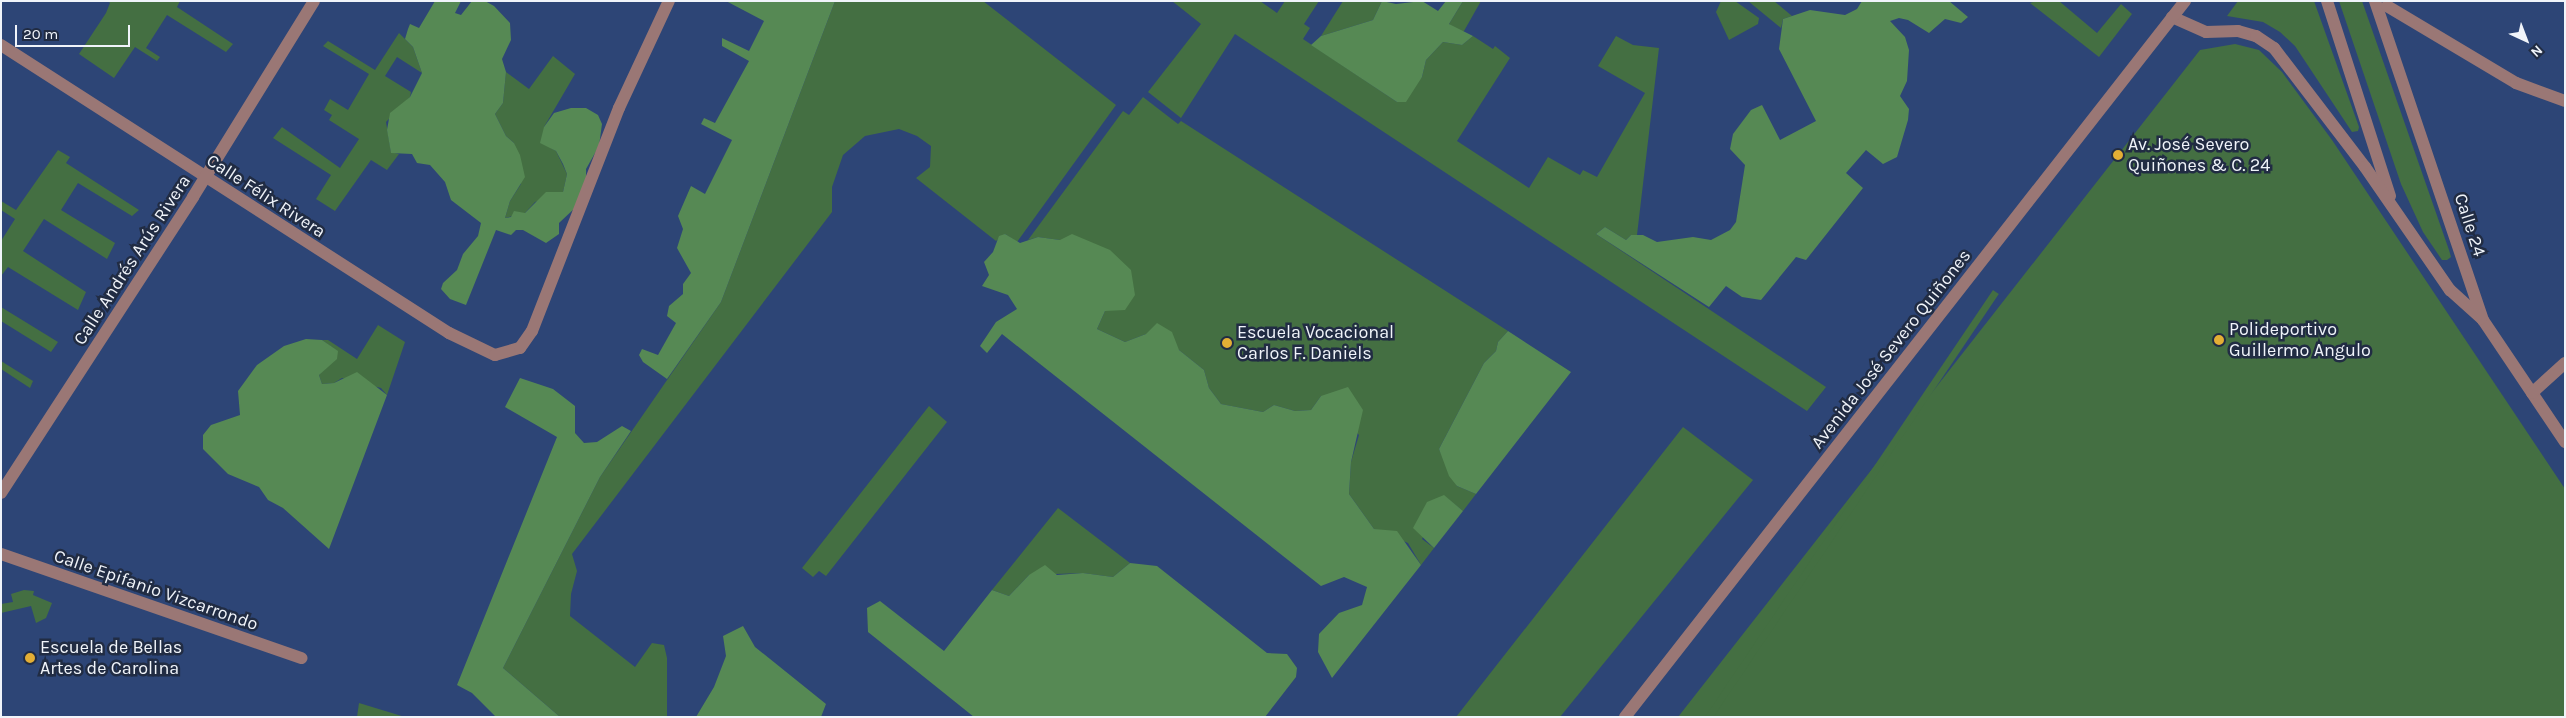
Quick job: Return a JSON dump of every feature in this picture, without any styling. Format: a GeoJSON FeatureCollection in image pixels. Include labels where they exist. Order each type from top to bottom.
{"type":"FeatureCollection","features":[{"type":"Feature","properties":{"kind":"street","name":"Calle Andrés Arús Rivera"},"geometry":{"type":"LineString","coordinates":[[1,493],[205,178],[314,1]]}},
{"type":"Feature","properties":{"kind":"street","name":"Calle Félix Rivera"},"geometry":{"type":"LineString","coordinates":[[1,45],[205,178],[449,333],[495,355],[520,348],[532,331],[619,108],[669,1]]}},
{"type":"Feature","properties":{"kind":"street","name":"Avenida José Severo Quiñones"},"geometry":{"type":"LineString","coordinates":[[1625,717],[2185,1]]}},
{"type":"Feature","properties":{"kind":"street"},"geometry":{"type":"LineString","coordinates":[[2327,1],[2376,145],[2393,206]]}},
{"type":"Feature","properties":{"kind":"street","name":"Calle 24"},"geometry":{"type":"LineString","coordinates":[[2375,1],[2483,320],[2565,442]]}},
{"type":"Feature","properties":{"kind":"street"},"geometry":{"type":"LineString","coordinates":[[2387,6],[2516,84],[2565,100]]}},
{"type":"Feature","properties":{"kind":"street"},"geometry":{"type":"LineString","coordinates":[[2172,17],[2206,32],[2238,31],[2256,36],[2274,48],[2393,206],[2450,290],[2483,320]]}},
{"type":"Feature","properties":{"kind":"street"},"geometry":{"type":"LineString","coordinates":[[2532,393],[2565,363]]}},
{"type":"Feature","properties":{"kind":"street","name":"Calle Epifanio Vizcarrondo"},"geometry":{"type":"LineString","coordinates":[[1,554],[300,658]]}},
{"type":"Feature","properties":{"kind":"green space"},"geometry":{"type":"Polygon","coordinates":[[[108,1],[180,1],[177,7],[233,44],[226,52],[167,15],[146,48],[160,57],[157,61],[135,47],[114,78],[79,54],[106,13],[110,3],[108,1]]]}},
{"type":"Feature","properties":{"kind":"green space"},"geometry":{"type":"Polygon","coordinates":[[[435,1],[461,1],[455,13],[461,15],[472,1],[485,1],[494,6],[510,23],[511,40],[502,59],[506,72],[503,103],[495,114],[506,136],[514,143],[520,155],[525,177],[510,201],[505,218],[511,217],[514,211],[525,213],[546,192],[563,192],[567,174],[563,164],[556,151],[540,143],[544,127],[554,113],[571,108],[586,108],[598,115],[602,124],[599,146],[586,169],[586,182],[576,207],[559,223],[559,234],[546,243],[523,230],[516,230],[511,235],[496,230],[466,305],[450,299],[441,289],[443,283],[457,270],[463,254],[478,236],[481,223],[451,200],[445,182],[430,165],[417,163],[412,154],[391,153],[387,130],[390,113],[410,97],[422,73],[413,47],[405,39],[408,29],[410,24],[419,28],[435,1]]]}},
{"type":"Feature","properties":{"kind":"green space"},"geometry":{"type":"Polygon","coordinates":[[[726,1],[835,1],[721,302],[667,379],[643,362],[639,355],[642,349],[658,355],[676,323],[667,316],[669,306],[683,294],[683,284],[691,273],[677,248],[683,229],[678,216],[691,186],[705,194],[732,140],[701,124],[704,118],[715,123],[749,61],[722,46],[722,38],[749,51],[764,21],[726,1]]]}},
{"type":"Feature","properties":{"kind":"green space"},"geometry":{"type":"Polygon","coordinates":[[[835,1],[983,1],[1116,105],[1017,242],[1005,234],[996,241],[916,178],[930,167],[931,146],[917,136],[899,129],[865,136],[843,155],[832,187],[832,212],[572,554],[577,571],[571,594],[570,616],[635,667],[652,643],[664,645],[667,658],[667,717],[560,717],[503,668],[600,477],[721,302],[835,1]]]}},
{"type":"Feature","properties":{"kind":"green space"},"geometry":{"type":"Polygon","coordinates":[[[1172,1],[1260,1],[1277,13],[1285,1],[1319,1],[1304,24],[1310,28],[1303,39],[1397,102],[1422,77],[1426,60],[1443,42],[1462,45],[1473,36],[1493,49],[1495,46],[1510,58],[1457,141],[1529,188],[1548,157],[1580,175],[1583,170],[1597,177],[1645,93],[1598,66],[1616,36],[1633,45],[1659,48],[1637,235],[1631,235],[1626,240],[1605,227],[1596,234],[1826,387],[1807,411],[1235,34],[1181,118],[1148,92],[1201,24],[1172,1]]]}},
{"type":"Feature","properties":{"kind":"green space"},"geometry":{"type":"Polygon","coordinates":[[[1343,1],[1382,1],[1373,20],[1321,36],[1343,1]]]}},
{"type":"Feature","properties":{"kind":"green space"},"geometry":{"type":"Polygon","coordinates":[[[1382,1],[1396,4],[1422,1],[1438,11],[1446,1],[1463,1],[1449,24],[1473,36],[1462,45],[1443,42],[1426,60],[1422,77],[1406,102],[1397,102],[1311,45],[1321,36],[1373,20],[1382,1]]]}},
{"type":"Feature","properties":{"kind":"green space"},"geometry":{"type":"Polygon","coordinates":[[[1463,1],[1481,1],[1464,31],[1457,31],[1449,24],[1463,1]]]}},
{"type":"Feature","properties":{"kind":"green space"},"geometry":{"type":"Polygon","coordinates":[[[1721,1],[1735,1],[1759,18],[1758,24],[1729,40],[1716,12],[1721,1]]]}},
{"type":"Feature","properties":{"kind":"green space"},"geometry":{"type":"Polygon","coordinates":[[[1748,1],[1774,1],[1792,16],[1783,19],[1781,28],[1748,1]]]}},
{"type":"Feature","properties":{"kind":"green space"},"geometry":{"type":"Polygon","coordinates":[[[1862,1],[1949,1],[1968,17],[1961,23],[1945,19],[1929,33],[1908,20],[1899,18],[1890,21],[1905,37],[1909,50],[1907,81],[1900,96],[1909,109],[1908,120],[1897,157],[1883,164],[1866,150],[1846,173],[1863,188],[1806,260],[1796,257],[1761,300],[1742,297],[1726,286],[1709,307],[1596,234],[1605,227],[1626,240],[1631,235],[1643,235],[1657,242],[1693,237],[1711,240],[1730,230],[1736,222],[1745,165],[1730,149],[1733,134],[1751,110],[1762,105],[1780,140],[1816,121],[1779,49],[1783,19],[1810,10],[1845,15],[1857,9],[1862,1]]]}},
{"type":"Feature","properties":{"kind":"green space"},"geometry":{"type":"Polygon","coordinates":[[[2036,1],[2059,1],[2097,33],[2121,4],[2132,14],[2099,57],[2030,3],[2036,1]]]}},
{"type":"Feature","properties":{"kind":"green space"},"geometry":{"type":"Polygon","coordinates":[[[2238,1],[2314,1],[2359,127],[2358,131],[2352,132],[2295,46],[2280,32],[2263,22],[2227,16],[2238,1]]]}},
{"type":"Feature","properties":{"kind":"green space"},"geometry":{"type":"Polygon","coordinates":[[[2339,1],[2362,1],[2449,250],[2451,257],[2447,260],[2442,260],[2423,232],[2401,184],[2339,1]]]}},
{"type":"Feature","properties":{"kind":"green space"},"geometry":{"type":"Polygon","coordinates":[[[399,33],[413,47],[422,73],[397,57],[385,76],[411,92],[410,97],[386,122],[391,152],[399,154],[387,170],[371,160],[335,211],[316,199],[331,175],[273,138],[282,127],[340,168],[359,139],[329,120],[332,115],[324,110],[330,99],[348,110],[369,74],[323,46],[328,41],[375,70],[399,33]]]}},
{"type":"Feature","properties":{"kind":"green space","name":"Polideportivo Guillermo Angulo"},"geometry":{"type":"Polygon","coordinates":[[[2235,44],[2259,50],[2282,72],[2332,140],[2565,489],[2565,717],[1678,717],[2200,50],[2235,44]]]}},
{"type":"Feature","properties":{"kind":"green space"},"geometry":{"type":"Polygon","coordinates":[[[553,56],[575,74],[544,127],[551,148],[556,151],[567,174],[563,192],[535,202],[525,213],[505,218],[510,201],[521,184],[514,143],[506,136],[495,114],[503,103],[506,72],[529,89],[553,56]]]}},
{"type":"Feature","properties":{"kind":"green space"},"geometry":{"type":"Polygon","coordinates":[[[1143,97],[1178,124],[1181,121],[1508,331],[1498,342],[1496,351],[1484,363],[1439,449],[1457,486],[1476,494],[1463,511],[1444,496],[1422,539],[1434,548],[1421,565],[1408,543],[1374,529],[1349,494],[1351,462],[1359,435],[1321,396],[1311,410],[1295,411],[1274,405],[1263,412],[1221,404],[1209,388],[1204,370],[1179,350],[1146,334],[1125,342],[1097,329],[1105,311],[1060,240],[1038,237],[1028,240],[1123,111],[1129,115],[1143,97]]]}},
{"type":"Feature","properties":{"kind":"green space"},"geometry":{"type":"Polygon","coordinates":[[[58,150],[70,157],[66,163],[139,210],[132,216],[78,183],[61,210],[115,243],[107,259],[44,219],[23,251],[86,292],[78,310],[8,267],[1,276],[1,241],[15,219],[1,210],[1,201],[16,210],[58,150]]]}},
{"type":"Feature","properties":{"kind":"green space"},"geometry":{"type":"Polygon","coordinates":[[[1005,234],[1020,243],[1038,237],[1060,240],[1072,234],[1110,250],[1131,270],[1135,295],[1125,310],[1105,311],[1097,329],[1125,342],[1146,334],[1157,323],[1172,332],[1179,350],[1204,370],[1209,388],[1221,404],[1263,412],[1274,405],[1295,411],[1311,410],[1321,396],[1348,387],[1363,410],[1351,462],[1349,494],[1374,529],[1397,531],[1421,565],[1332,678],[1318,652],[1319,634],[1339,613],[1362,605],[1367,587],[1344,577],[1321,586],[1002,334],[987,353],[980,346],[996,322],[1017,309],[1008,295],[982,286],[989,275],[984,262],[993,252],[999,236],[1005,234]]]}},
{"type":"Feature","properties":{"kind":"green space"},"geometry":{"type":"Polygon","coordinates":[[[1993,290],[1999,294],[1713,717],[1705,717],[1993,290]]]}},
{"type":"Feature","properties":{"kind":"green space"},"geometry":{"type":"Polygon","coordinates":[[[1,307],[58,342],[51,352],[1,321],[1,307]]]}},
{"type":"Feature","properties":{"kind":"green space"},"geometry":{"type":"Polygon","coordinates":[[[378,325],[405,342],[387,395],[381,388],[342,378],[334,383],[322,384],[319,375],[337,351],[322,340],[328,340],[357,359],[378,325]]]}},
{"type":"Feature","properties":{"kind":"green space"},"geometry":{"type":"Polygon","coordinates":[[[1508,331],[1571,372],[1476,494],[1457,486],[1449,476],[1439,449],[1484,363],[1496,351],[1498,342],[1508,331]]]}},
{"type":"Feature","properties":{"kind":"green space"},"geometry":{"type":"Polygon","coordinates":[[[306,339],[322,340],[338,351],[337,359],[319,375],[322,384],[334,383],[357,372],[387,395],[329,549],[283,508],[268,500],[259,487],[228,474],[203,449],[203,435],[211,425],[240,415],[238,391],[257,365],[284,346],[306,339]]]}},
{"type":"Feature","properties":{"kind":"green space"},"geometry":{"type":"Polygon","coordinates":[[[1,361],[33,381],[30,388],[1,369],[1,361]]]}},
{"type":"Feature","properties":{"kind":"green space"},"geometry":{"type":"Polygon","coordinates":[[[520,378],[553,389],[575,406],[575,433],[584,443],[597,442],[622,426],[631,431],[600,477],[503,668],[560,717],[496,717],[472,693],[457,685],[557,437],[505,407],[520,378]]]}},
{"type":"Feature","properties":{"kind":"green space"},"geometry":{"type":"Polygon","coordinates":[[[929,406],[947,422],[826,576],[819,571],[813,577],[802,568],[929,406]]]}},
{"type":"Feature","properties":{"kind":"green space"},"geometry":{"type":"Polygon","coordinates":[[[1683,427],[1753,480],[1560,717],[1456,717],[1683,427]]]}},
{"type":"Feature","properties":{"kind":"green space"},"geometry":{"type":"Polygon","coordinates":[[[1444,495],[1463,511],[1434,548],[1413,528],[1427,502],[1444,495]]]}},
{"type":"Feature","properties":{"kind":"green space"},"geometry":{"type":"Polygon","coordinates":[[[1058,508],[1130,563],[1113,577],[1083,573],[1029,575],[1009,596],[992,590],[1058,508]]]}},
{"type":"Feature","properties":{"kind":"green space"},"geometry":{"type":"Polygon","coordinates":[[[1130,563],[1157,566],[1267,653],[1287,654],[1297,668],[1296,677],[1265,717],[974,717],[868,632],[867,608],[880,601],[944,651],[992,590],[1009,596],[1029,575],[1045,565],[1057,575],[1083,573],[1113,577],[1130,563]]]}},
{"type":"Feature","properties":{"kind":"green space"},"geometry":{"type":"Polygon","coordinates":[[[24,590],[34,591],[33,595],[52,603],[46,618],[36,623],[31,606],[1,613],[1,604],[13,602],[11,594],[24,590]]]}},
{"type":"Feature","properties":{"kind":"green space"},"geometry":{"type":"Polygon","coordinates":[[[743,626],[755,647],[826,704],[821,717],[696,717],[714,687],[726,656],[723,636],[743,626]]]}},
{"type":"Feature","properties":{"kind":"green space"},"geometry":{"type":"Polygon","coordinates":[[[359,703],[405,717],[357,717],[359,703]]]}},
{"type":"Feature","properties":{"kind":"place","name":"Av. José Severo Quiñones & C. 24"},"geometry":{"type":"Point","coordinates":[2118,155]}},
{"type":"Feature","properties":{"kind":"place","name":"Polideportivo Guillermo Angulo"},"geometry":{"type":"Point","coordinates":[2219,340]}},
{"type":"Feature","properties":{"kind":"place","name":"Escuela Vocacional Carlos F. Daniels"},"geometry":{"type":"Point","coordinates":[1227,343]}},
{"type":"Feature","properties":{"kind":"place","name":"Escuela de Bellas Artes de Carolina"},"geometry":{"type":"Point","coordinates":[30,658]}}]}
